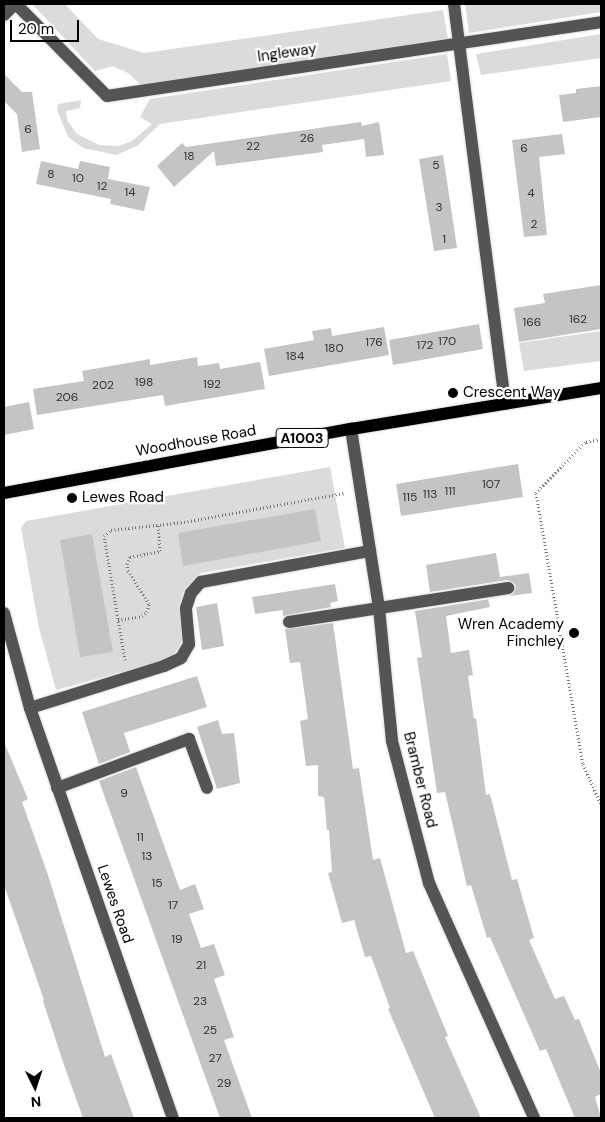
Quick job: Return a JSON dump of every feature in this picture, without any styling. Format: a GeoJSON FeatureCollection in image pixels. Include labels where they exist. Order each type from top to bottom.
{"type":"FeatureCollection","features":[{"type":"Feature","properties":{"kind":"main road","name":"Woodhouse Road"},"geometry":{"type":"LineString","coordinates":[[4,493],[350,429],[601,388]]}},
{"type":"Feature","properties":{"kind":"street"},"geometry":{"type":"LineString","coordinates":[[4,15],[15,4]]}},
{"type":"Feature","properties":{"kind":"street","name":"Ingleway"},"geometry":{"type":"LineString","coordinates":[[15,4],[107,96],[601,22]]}},
{"type":"Feature","properties":{"kind":"street"},"geometry":{"type":"LineString","coordinates":[[454,4],[506,404]]}},
{"type":"Feature","properties":{"kind":"street","name":"Bramber Road"},"geometry":{"type":"LineString","coordinates":[[350,429],[380,608],[392,741],[430,883],[534,1118]]}},
{"type":"Feature","properties":{"kind":"street"},"geometry":{"type":"LineString","coordinates":[[30,708],[181,658],[189,644],[186,608],[191,593],[201,582],[370,551]]}},
{"type":"Feature","properties":{"kind":"street"},"geometry":{"type":"LineString","coordinates":[[289,622],[508,588]]}},
{"type":"Feature","properties":{"kind":"street","name":"Lewes Road"},"geometry":{"type":"LineString","coordinates":[[4,613],[30,708],[173,1118]]}},
{"type":"Feature","properties":{"kind":"street"},"geometry":{"type":"LineString","coordinates":[[4,667],[16,662]]}},
{"type":"Feature","properties":{"kind":"street"},"geometry":{"type":"LineString","coordinates":[[57,788],[189,739],[207,788]]}},
{"type":"Feature","properties":{"kind":"path"},"geometry":{"type":"LineString","coordinates":[[601,439],[585,442],[536,493],[583,764],[601,805]]}},
{"type":"Feature","properties":{"kind":"path"},"geometry":{"type":"LineString","coordinates":[[128,677],[104,536],[111,530],[158,525],[360,490]]}},
{"type":"Feature","properties":{"kind":"path"},"geometry":{"type":"LineString","coordinates":[[118,620],[142,616],[148,612],[149,604],[128,571],[127,564],[130,557],[160,551],[158,525]]}},
{"type":"Feature","properties":{"kind":"shaded area"},"geometry":{"type":"Polygon","coordinates":[[[32,4],[65,4],[98,39],[144,53],[443,10],[448,39],[141,85],[128,73],[113,66],[95,71],[32,4]]]}},
{"type":"Feature","properties":{"kind":"shaded area"},"geometry":{"type":"Polygon","coordinates":[[[465,4],[601,4],[601,12],[469,33],[465,4]]]}},
{"type":"Feature","properties":{"kind":"shaded area"},"geometry":{"type":"Polygon","coordinates":[[[601,34],[601,58],[481,75],[476,54],[601,34]]]}},
{"type":"Feature","properties":{"kind":"shaded area"},"geometry":{"type":"Polygon","coordinates":[[[447,54],[451,81],[160,124],[137,146],[116,155],[83,148],[68,137],[57,110],[58,104],[81,100],[80,108],[66,111],[67,120],[77,134],[99,145],[118,146],[132,141],[152,124],[140,117],[150,99],[447,54]]]}},
{"type":"Feature","properties":{"kind":"shaded area"},"geometry":{"type":"Polygon","coordinates":[[[601,331],[601,361],[524,371],[519,343],[601,331]]]}},
{"type":"Feature","properties":{"kind":"shaded area"},"geometry":{"type":"Polygon","coordinates":[[[330,467],[345,548],[201,573],[184,590],[179,606],[183,639],[178,649],[169,659],[56,690],[39,628],[21,528],[26,521],[330,467]]]}},
{"type":"Feature","properties":{"kind":"building"},"geometry":{"type":"Polygon","coordinates":[[[4,74],[22,92],[32,92],[40,149],[22,152],[17,114],[4,101],[4,74]]]}},
{"type":"Feature","properties":{"kind":"building"},"geometry":{"type":"Polygon","coordinates":[[[601,86],[601,117],[563,122],[559,95],[576,93],[576,89],[601,86]]]}},
{"type":"Feature","properties":{"kind":"building"},"geometry":{"type":"Polygon","coordinates":[[[361,122],[362,126],[379,122],[384,155],[366,157],[364,139],[322,145],[323,152],[216,166],[214,151],[174,187],[157,166],[182,143],[186,147],[361,122]]]}},
{"type":"Feature","properties":{"kind":"building"},"geometry":{"type":"Polygon","coordinates":[[[562,134],[565,154],[539,157],[547,235],[524,237],[512,140],[562,134]]]}},
{"type":"Feature","properties":{"kind":"building"},"geometry":{"type":"Polygon","coordinates":[[[443,155],[457,248],[434,251],[419,159],[443,155]]]}},
{"type":"Feature","properties":{"kind":"building"},"geometry":{"type":"Polygon","coordinates":[[[41,161],[78,169],[80,161],[110,167],[108,179],[150,187],[144,211],[110,204],[111,199],[36,184],[41,161]]]}},
{"type":"Feature","properties":{"kind":"building"},"geometry":{"type":"Polygon","coordinates":[[[601,285],[601,329],[519,342],[514,308],[545,303],[543,294],[601,285]]]}},
{"type":"Feature","properties":{"kind":"building"},"geometry":{"type":"Polygon","coordinates":[[[479,324],[483,349],[393,365],[389,340],[479,324]]]}},
{"type":"Feature","properties":{"kind":"building"},"geometry":{"type":"Polygon","coordinates":[[[384,327],[389,355],[269,376],[264,349],[314,340],[312,331],[331,328],[332,336],[384,327]]]}},
{"type":"Feature","properties":{"kind":"building"},"geometry":{"type":"Polygon","coordinates":[[[197,357],[198,366],[219,363],[220,369],[260,362],[265,389],[165,406],[163,395],[37,415],[33,389],[84,381],[82,371],[150,359],[150,365],[197,357]]]}},
{"type":"Feature","properties":{"kind":"building"},"geometry":{"type":"Polygon","coordinates":[[[29,402],[34,429],[4,435],[4,407],[29,402]]]}},
{"type":"Feature","properties":{"kind":"building"},"geometry":{"type":"Polygon","coordinates":[[[518,464],[523,497],[401,516],[396,484],[518,464]]]}},
{"type":"Feature","properties":{"kind":"building"},"geometry":{"type":"Polygon","coordinates":[[[315,509],[321,541],[183,566],[178,533],[315,509]]]}},
{"type":"Feature","properties":{"kind":"building"},"geometry":{"type":"Polygon","coordinates":[[[92,534],[113,652],[80,657],[60,540],[92,534]]]}},
{"type":"Feature","properties":{"kind":"building"},"geometry":{"type":"Polygon","coordinates":[[[496,553],[500,577],[529,573],[532,593],[503,597],[513,594],[516,587],[514,583],[507,580],[430,592],[426,565],[496,553]]]}},
{"type":"Feature","properties":{"kind":"building"},"geometry":{"type":"Polygon","coordinates":[[[335,584],[338,601],[330,603],[331,607],[283,616],[283,610],[255,614],[252,597],[335,584]]]}},
{"type":"Feature","properties":{"kind":"building"},"geometry":{"type":"Polygon","coordinates":[[[488,599],[490,607],[446,616],[451,653],[469,650],[473,675],[468,676],[474,719],[476,718],[486,795],[490,794],[512,880],[517,879],[534,938],[529,940],[555,999],[564,996],[575,1020],[579,1019],[601,1073],[601,1094],[595,1097],[601,1118],[575,1118],[546,1049],[540,1051],[490,937],[487,938],[471,885],[467,886],[445,792],[437,793],[417,658],[422,657],[415,611],[488,599]]]}},
{"type":"Feature","properties":{"kind":"building"},"geometry":{"type":"Polygon","coordinates":[[[217,603],[224,646],[202,650],[196,607],[217,603]]]}},
{"type":"Feature","properties":{"kind":"building"},"geometry":{"type":"Polygon","coordinates":[[[333,623],[353,769],[359,768],[373,860],[380,858],[406,953],[413,951],[448,1036],[445,1037],[481,1118],[435,1118],[388,1009],[390,1008],[371,956],[365,957],[354,920],[342,923],[328,873],[332,872],[329,830],[327,830],[324,797],[318,796],[318,765],[306,766],[300,721],[308,719],[300,662],[290,663],[285,629],[333,623]]]}},
{"type":"Feature","properties":{"kind":"building"},"geometry":{"type":"Polygon","coordinates":[[[197,676],[207,707],[124,733],[130,752],[99,764],[82,712],[197,676]]]}},
{"type":"Feature","properties":{"kind":"building"},"geometry":{"type":"Polygon","coordinates":[[[218,720],[222,734],[234,733],[240,783],[217,789],[197,727],[218,720]]]}},
{"type":"Feature","properties":{"kind":"building"},"geometry":{"type":"Polygon","coordinates":[[[4,742],[28,799],[22,802],[48,875],[105,1057],[111,1054],[134,1118],[83,1118],[64,1065],[44,1000],[4,885],[4,742]]]}},
{"type":"Feature","properties":{"kind":"building"},"geometry":{"type":"Polygon","coordinates":[[[136,767],[180,890],[195,884],[204,909],[189,914],[201,948],[214,944],[225,975],[214,979],[234,1037],[224,1040],[252,1118],[220,1118],[99,781],[136,767]]]}},
{"type":"Feature","properties":{"kind":"place","name":"Crescent Way"},"geometry":{"type":"Point","coordinates":[453,393]}},
{"type":"Feature","properties":{"kind":"place","name":"Lewes Road"},"geometry":{"type":"Point","coordinates":[72,498]}},
{"type":"Feature","properties":{"kind":"place","name":"Wren Academy Finchley"},"geometry":{"type":"Point","coordinates":[574,633]}}]}
